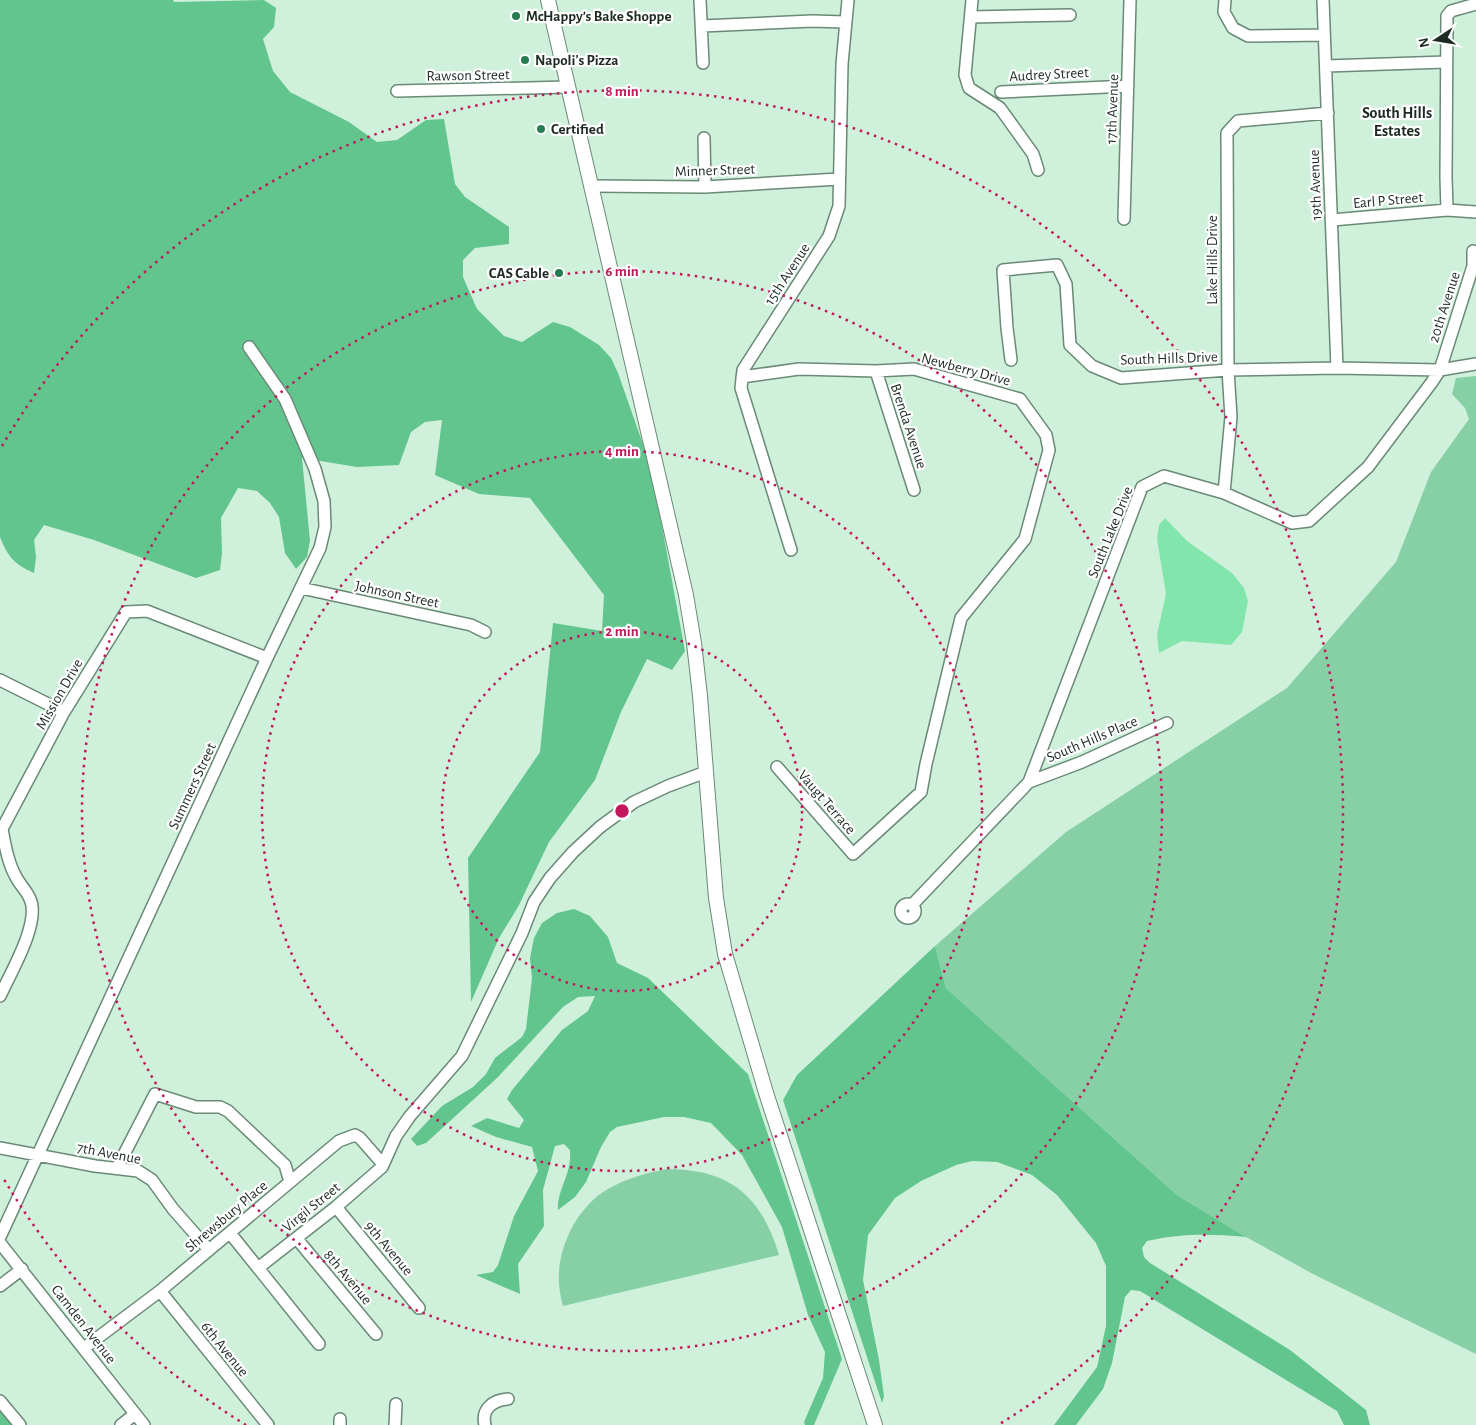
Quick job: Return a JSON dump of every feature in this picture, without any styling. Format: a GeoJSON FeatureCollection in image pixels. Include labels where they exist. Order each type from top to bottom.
{"type":"FeatureCollection","features":[{"type":"Feature","properties":{"kind":"main road"},"geometry":{"type":"LineString","coordinates":[[548,0],[686,595],[694,642],[716,898],[725,954],[741,1014],[767,1096],[875,1425]]}},
{"type":"Feature","properties":{"kind":"street"},"geometry":{"type":"LineString","coordinates":[[700,0],[703,63]]}},
{"type":"Feature","properties":{"kind":"street","name":"15th Avenue"},"geometry":{"type":"LineString","coordinates":[[742,377],[743,370],[829,236],[838,206],[842,64],[848,0]]}},
{"type":"Feature","properties":{"kind":"street"},"geometry":{"type":"LineString","coordinates":[[972,0],[965,75],[969,88],[1000,108],[1033,154],[1038,170]]}},
{"type":"Feature","properties":{"kind":"street","name":"17th Avenue"},"geometry":{"type":"LineString","coordinates":[[1124,219],[1130,0]]}},
{"type":"Feature","properties":{"kind":"street"},"geometry":{"type":"LineString","coordinates":[[1225,0],[1224,12],[1233,28],[1248,36],[1324,35]]}},
{"type":"Feature","properties":{"kind":"street","name":"19th Avenue"},"geometry":{"type":"LineString","coordinates":[[1323,0],[1338,368]]}},
{"type":"Feature","properties":{"kind":"street"},"geometry":{"type":"LineString","coordinates":[[1448,210],[1446,177],[1447,16],[1451,11],[1476,4]]}},
{"type":"Feature","properties":{"kind":"street"},"geometry":{"type":"LineString","coordinates":[[971,17],[1070,15]]}},
{"type":"Feature","properties":{"kind":"street"},"geometry":{"type":"LineString","coordinates":[[702,26],[812,21],[845,22]]}},
{"type":"Feature","properties":{"kind":"street"},"geometry":{"type":"LineString","coordinates":[[1326,66],[1446,62]]}},
{"type":"Feature","properties":{"kind":"street","name":"Audrey Street"},"geometry":{"type":"LineString","coordinates":[[1001,92],[1128,86]]}},
{"type":"Feature","properties":{"kind":"street","name":"Rawson Street"},"geometry":{"type":"LineString","coordinates":[[397,91],[568,87]]}},
{"type":"Feature","properties":{"kind":"street","name":"Lake Hills Drive"},"geometry":{"type":"LineString","coordinates":[[1224,493],[1231,418],[1228,370],[1227,133],[1238,121],[1328,113]]}},
{"type":"Feature","properties":{"kind":"street"},"geometry":{"type":"LineString","coordinates":[[704,138],[705,187]]}},
{"type":"Feature","properties":{"kind":"street","name":"Minner Street"},"geometry":{"type":"LineString","coordinates":[[592,186],[705,187],[839,179]]}},
{"type":"Feature","properties":{"kind":"street","name":"Earl P Street"},"geometry":{"type":"LineString","coordinates":[[1332,220],[1448,210],[1476,212]]}},
{"type":"Feature","properties":{"kind":"street","name":"20th Avenue"},"geometry":{"type":"LineString","coordinates":[[1440,370],[1473,266],[1473,251]]}},
{"type":"Feature","properties":{"kind":"street","name":"South Hills Drive"},"geometry":{"type":"LineString","coordinates":[[1011,360],[1003,270],[1057,265],[1066,284],[1070,345],[1092,366],[1121,378],[1228,370],[1338,368],[1440,370],[1476,364]]}},
{"type":"Feature","properties":{"kind":"street","name":"Summers Street"},"geometry":{"type":"LineString","coordinates":[[0,1237],[267,658],[320,548],[325,527],[324,500],[315,469],[285,399],[249,348]]}},
{"type":"Feature","properties":{"kind":"street","name":"Newberry Drive"},"geometry":{"type":"LineString","coordinates":[[742,377],[799,369],[876,371],[914,369],[1020,399],[1046,435],[1049,450],[1025,539],[961,618],[921,792]]}},
{"type":"Feature","properties":{"kind":"street","name":"South Lake Drive"},"geometry":{"type":"LineString","coordinates":[[912,905],[1029,782],[1142,487],[1164,476],[1224,493],[1292,523],[1309,521],[1368,468],[1440,370]]}},
{"type":"Feature","properties":{"kind":"street","name":"Brenda Avenue"},"geometry":{"type":"LineString","coordinates":[[876,371],[914,490]]}},
{"type":"Feature","properties":{"kind":"street"},"geometry":{"type":"LineString","coordinates":[[742,377],[741,388],[791,550]]}},
{"type":"Feature","properties":{"kind":"street","name":"Johnson Street"},"geometry":{"type":"LineString","coordinates":[[301,588],[471,625],[485,632]]}},
{"type":"Feature","properties":{"kind":"street","name":"Mission Drive"},"geometry":{"type":"LineString","coordinates":[[0,996],[29,932],[33,911],[30,900],[15,875],[2,829],[64,712],[126,612],[147,610],[267,658]]}},
{"type":"Feature","properties":{"kind":"street"},"geometry":{"type":"LineString","coordinates":[[0,680],[64,712]]}},
{"type":"Feature","properties":{"kind":"street","name":"South Hills Place"},"geometry":{"type":"LineString","coordinates":[[1029,782],[1082,762],[1167,723]]}},
{"type":"Feature","properties":{"kind":"street","name":"Vaugt Terrace"},"geometry":{"type":"LineString","coordinates":[[777,767],[853,854],[921,792]]}},
{"type":"Feature","properties":{"kind":"street"},"geometry":{"type":"LineString","coordinates":[[382,1167],[396,1136],[410,1116],[462,1056],[522,933],[534,902],[550,878],[573,852],[600,827],[634,802],[668,786],[706,772]]}},
{"type":"Feature","properties":{"kind":"street"},"geometry":{"type":"LineString","coordinates":[[117,1168],[155,1094],[196,1107],[220,1108],[228,1111],[285,1165],[290,1182]]}},
{"type":"Feature","properties":{"kind":"street","name":"Shrewsbury Place"},"geometry":{"type":"LineString","coordinates":[[84,1348],[160,1291],[339,1141],[351,1136],[360,1138],[381,1162],[382,1167]]}},
{"type":"Feature","properties":{"kind":"street","name":"7th Avenue"},"geometry":{"type":"LineString","coordinates":[[0,1148],[138,1171],[152,1180],[173,1209],[209,1250]]}},
{"type":"Feature","properties":{"kind":"street","name":"Virgil Street"},"geometry":{"type":"LineString","coordinates":[[258,1268],[297,1239],[382,1167]]}},
{"type":"Feature","properties":{"kind":"street","name":"9th Avenue"},"geometry":{"type":"LineString","coordinates":[[336,1207],[419,1308]]}},
{"type":"Feature","properties":{"kind":"street"},"geometry":{"type":"LineString","coordinates":[[230,1233],[319,1344]]}},
{"type":"Feature","properties":{"kind":"street","name":"8th Avenue"},"geometry":{"type":"LineString","coordinates":[[297,1239],[376,1334]]}},
{"type":"Feature","properties":{"kind":"street","name":"Camden Avenue"},"geometry":{"type":"LineString","coordinates":[[0,1243],[144,1425]]}},
{"type":"Feature","properties":{"kind":"street"},"geometry":{"type":"LineString","coordinates":[[0,1286],[22,1269]]}},
{"type":"Feature","properties":{"kind":"street","name":"6th Avenue"},"geometry":{"type":"LineString","coordinates":[[160,1291],[268,1425]]}},
{"type":"Feature","properties":{"kind":"street"},"geometry":{"type":"LineString","coordinates":[[485,1425],[483,1418],[488,1406],[494,1402],[508,1399]]}},
{"type":"Feature","properties":{"kind":"street"},"geometry":{"type":"LineString","coordinates":[[0,1401],[20,1425]]}},
{"type":"Feature","properties":{"kind":"street"},"geometry":{"type":"LineString","coordinates":[[394,1425],[396,1404]]}},
{"type":"Feature","properties":{"kind":"street"},"geometry":{"type":"LineString","coordinates":[[121,1425],[136,1414]]}},
{"type":"Feature","properties":{"kind":"shaded area"},"geometry":{"type":"Polygon","coordinates":[[[0,0],[173,0],[174,2],[264,0],[276,8],[274,27],[263,39],[273,71],[290,92],[349,122],[377,142],[397,140],[426,120],[444,119],[455,184],[465,197],[509,227],[509,244],[475,248],[463,260],[463,277],[477,309],[504,336],[522,342],[553,322],[570,327],[599,345],[611,358],[651,467],[685,651],[672,670],[647,659],[621,712],[595,780],[549,842],[518,907],[499,938],[471,1002],[468,858],[540,752],[553,623],[602,631],[604,595],[530,498],[479,494],[435,475],[442,420],[425,422],[411,432],[399,465],[357,467],[302,458],[310,541],[307,557],[296,569],[285,553],[279,517],[270,503],[257,491],[238,488],[221,518],[222,553],[220,570],[196,578],[94,540],[44,525],[34,540],[36,557],[34,573],[12,559],[0,537],[0,0]]]}},
{"type":"Feature","properties":{"kind":"shaded area"},"geometry":{"type":"Polygon","coordinates":[[[1476,376],[1476,1354],[1313,1274],[1246,1237],[1177,1195],[946,988],[935,946],[1066,832],[1287,688],[1396,562],[1431,472],[1469,419],[1465,408],[1452,394],[1456,378],[1476,376]]]}},
{"type":"Feature","properties":{"kind":"shaded area"},"geometry":{"type":"Polygon","coordinates":[[[1165,518],[1187,541],[1232,573],[1244,588],[1248,601],[1242,632],[1231,645],[1182,641],[1159,653],[1157,634],[1166,594],[1157,539],[1159,525],[1165,518]]]}},
{"type":"Feature","properties":{"kind":"shaded area"},"geometry":{"type":"Polygon","coordinates":[[[574,909],[590,916],[608,937],[617,963],[648,978],[748,1074],[842,1359],[814,1425],[805,1425],[804,1422],[823,1378],[825,1352],[808,1315],[782,1227],[742,1155],[711,1123],[684,1117],[664,1117],[617,1127],[610,1132],[601,1147],[586,1182],[575,1197],[558,1210],[558,1202],[569,1167],[570,1150],[564,1144],[555,1146],[543,1190],[544,1226],[518,1264],[520,1294],[476,1275],[493,1272],[498,1265],[514,1216],[538,1171],[532,1147],[496,1137],[471,1126],[487,1118],[519,1128],[524,1120],[507,1099],[512,1090],[562,1030],[588,1011],[595,996],[578,997],[563,1007],[497,1078],[426,1143],[417,1146],[411,1139],[442,1106],[473,1087],[486,1074],[495,1058],[522,1037],[526,1029],[532,978],[530,958],[534,938],[542,923],[557,913],[574,909]]]}},
{"type":"Feature","properties":{"kind":"shaded area"},"geometry":{"type":"Polygon","coordinates":[[[935,946],[946,988],[1177,1195],[1246,1237],[1196,1235],[1160,1238],[1147,1241],[1142,1248],[1144,1257],[1150,1263],[1290,1350],[1366,1410],[1370,1425],[1344,1425],[1337,1411],[1140,1291],[1131,1290],[1125,1297],[1112,1363],[1103,1389],[1076,1425],[1054,1425],[1097,1367],[1106,1326],[1106,1266],[1096,1243],[1057,1195],[1032,1175],[997,1162],[972,1161],[956,1165],[921,1181],[895,1198],[868,1235],[863,1280],[879,1360],[884,1396],[882,1403],[783,1100],[797,1075],[935,946]]]}},
{"type":"Feature","properties":{"kind":"shaded area"},"geometry":{"type":"Polygon","coordinates":[[[667,1169],[689,1170],[708,1174],[725,1180],[740,1190],[752,1201],[763,1216],[779,1255],[563,1306],[559,1280],[561,1260],[568,1236],[581,1214],[598,1196],[615,1185],[637,1176],[667,1169]]]}},
{"type":"Feature","properties":{"kind":"shaded area"},"geometry":{"type":"Polygon","coordinates":[[[0,1408],[15,1425],[0,1425],[0,1408]]]}},
{"type":"Feature","properties":{"kind":"place","name":"McHappy’s Bake Shoppe"},"geometry":{"type":"Point","coordinates":[516,16]}},
{"type":"Feature","properties":{"kind":"place","name":"Napoli's Pizza"},"geometry":{"type":"Point","coordinates":[525,60]}},
{"type":"Feature","properties":{"kind":"place","name":"Certified"},"geometry":{"type":"Point","coordinates":[541,129]}},
{"type":"Feature","properties":{"kind":"place","name":"CAS Cable"},"geometry":{"type":"Point","coordinates":[559,273]}},
{"type":"Feature","properties":{"kind":"district","name":"South Hills Estates"},"geometry":{"type":"Point","coordinates":[1397,121]}}]}
